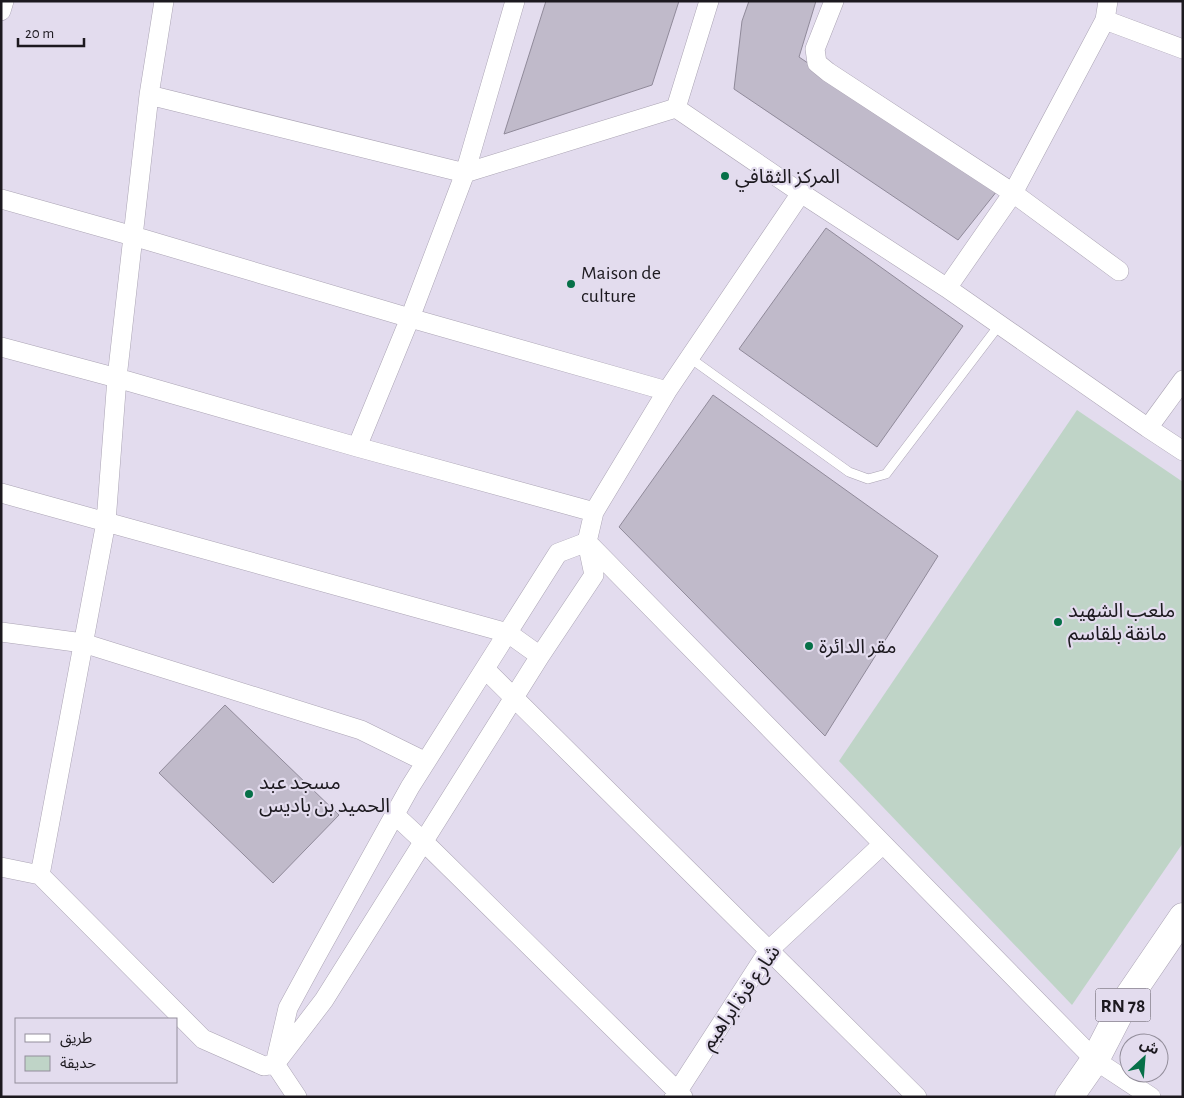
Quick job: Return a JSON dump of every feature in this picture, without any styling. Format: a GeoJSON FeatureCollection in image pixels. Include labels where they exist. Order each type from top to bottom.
{"type":"FeatureCollection","features":[{"type":"Feature","properties":{"kind":"main road","name":"RN 78"},"geometry":{"type":"LineString","coordinates":[[1069,1097],[1095,1060],[1125,1002],[1183,917]]}},
{"type":"Feature","properties":{"kind":"street"},"geometry":{"type":"LineString","coordinates":[[1,11],[4,1]]}},
{"type":"Feature","properties":{"kind":"street"},"geometry":{"type":"LineString","coordinates":[[40,875],[106,522],[117,378],[149,95],[164,1]]}},
{"type":"Feature","properties":{"kind":"street"},"geometry":{"type":"LineString","coordinates":[[357,447],[410,318],[465,173],[515,1]]}},
{"type":"Feature","properties":{"kind":"street"},"geometry":{"type":"LineString","coordinates":[[676,108],[709,1]]}},
{"type":"Feature","properties":{"kind":"street"},"geometry":{"type":"LineString","coordinates":[[834,1],[816,49],[817,63],[1013,193],[1119,271]]}},
{"type":"Feature","properties":{"kind":"street"},"geometry":{"type":"LineString","coordinates":[[947,288],[1013,193],[1106,10],[1183,49]]}},
{"type":"Feature","properties":{"kind":"street"},"geometry":{"type":"LineString","coordinates":[[149,95],[465,173],[676,108]]}},
{"type":"Feature","properties":{"kind":"street"},"geometry":{"type":"LineString","coordinates":[[676,108],[801,193],[947,288],[1183,451]]}},
{"type":"Feature","properties":{"kind":"street"},"geometry":{"type":"LineString","coordinates":[[1,867],[40,875],[203,1039],[264,1066],[275,1064],[324,1000],[540,656],[594,575],[587,542],[594,512],[667,392],[801,193]]}},
{"type":"Feature","properties":{"kind":"street"},"geometry":{"type":"LineString","coordinates":[[1,199],[667,392]]}},
{"type":"Feature","properties":{"kind":"street"},"geometry":{"type":"LineString","coordinates":[[1,348],[117,378],[357,447],[594,512]]}},
{"type":"Feature","properties":{"kind":"street"},"geometry":{"type":"LineString","coordinates":[[1148,428],[1183,380]]}},
{"type":"Feature","properties":{"kind":"street"},"geometry":{"type":"LineString","coordinates":[[1,492],[508,633],[540,656]]}},
{"type":"Feature","properties":{"kind":"street"},"geometry":{"type":"LineString","coordinates":[[296,1097],[275,1064],[288,1008],[410,787],[558,553],[587,542]]}},
{"type":"Feature","properties":{"kind":"street"},"geometry":{"type":"LineString","coordinates":[[587,542],[1095,1060],[1151,1097]]}},
{"type":"Feature","properties":{"kind":"street"},"geometry":{"type":"LineString","coordinates":[[1,632],[83,643],[361,730],[426,762]]}},
{"type":"Feature","properties":{"kind":"street"},"geometry":{"type":"LineString","coordinates":[[484,669],[917,1097]]}},
{"type":"Feature","properties":{"kind":"street"},"geometry":{"type":"LineString","coordinates":[[395,815],[424,841],[678,1095]]}},
{"type":"Feature","properties":{"kind":"street","name":"شارع قرة ابراهيم"},"geometry":{"type":"LineString","coordinates":[[678,1095],[769,950],[883,844]]}},
{"type":"Feature","properties":{"kind":"lane"},"geometry":{"type":"LineString","coordinates":[[690,358],[849,472],[868,479],[886,474],[1000,324]]}},
{"type":"Feature","properties":{"kind":"green space","name":"ملعب الشهيد مانقة بلقاسم"},"geometry":{"type":"Polygon","coordinates":[[[1077,410],[1183,482],[1183,843],[1072,1005],[839,761],[1077,410]]]}},
{"type":"Feature","properties":{"kind":"building"},"geometry":{"type":"Polygon","coordinates":[[[546,1],[679,1],[652,85],[504,134],[546,1]]]}},
{"type":"Feature","properties":{"kind":"building"},"geometry":{"type":"Polygon","coordinates":[[[749,1],[816,1],[799,57],[997,191],[958,240],[734,89],[742,21],[749,1]]]}},
{"type":"Feature","properties":{"kind":"building"},"geometry":{"type":"Polygon","coordinates":[[[826,228],[963,326],[877,447],[739,349],[826,228]]]}},
{"type":"Feature","properties":{"kind":"building","name":"مقر الدائرة"},"geometry":{"type":"Polygon","coordinates":[[[713,395],[938,556],[825,736],[619,527],[713,395]]]}},
{"type":"Feature","properties":{"kind":"building","name":"مسجد عبد الحميد بن باديس"},"geometry":{"type":"Polygon","coordinates":[[[225,705],[339,815],[273,883],[159,773],[225,705]]]}},
{"type":"Feature","properties":{"kind":"place","name":"المركز الثقافي"},"geometry":{"type":"Point","coordinates":[725,176]}},
{"type":"Feature","properties":{"kind":"place","name":"Maison de culture"},"geometry":{"type":"Point","coordinates":[571,284]}},
{"type":"Feature","properties":{"kind":"place","name":"ملعب الشهيد مانقة بلقاسم"},"geometry":{"type":"Point","coordinates":[1058,622]}},
{"type":"Feature","properties":{"kind":"place","name":"مقر الدائرة"},"geometry":{"type":"Point","coordinates":[809,646]}},
{"type":"Feature","properties":{"kind":"place","name":"مسجد عبد الحميد بن باديس"},"geometry":{"type":"Point","coordinates":[249,794]}}]}
